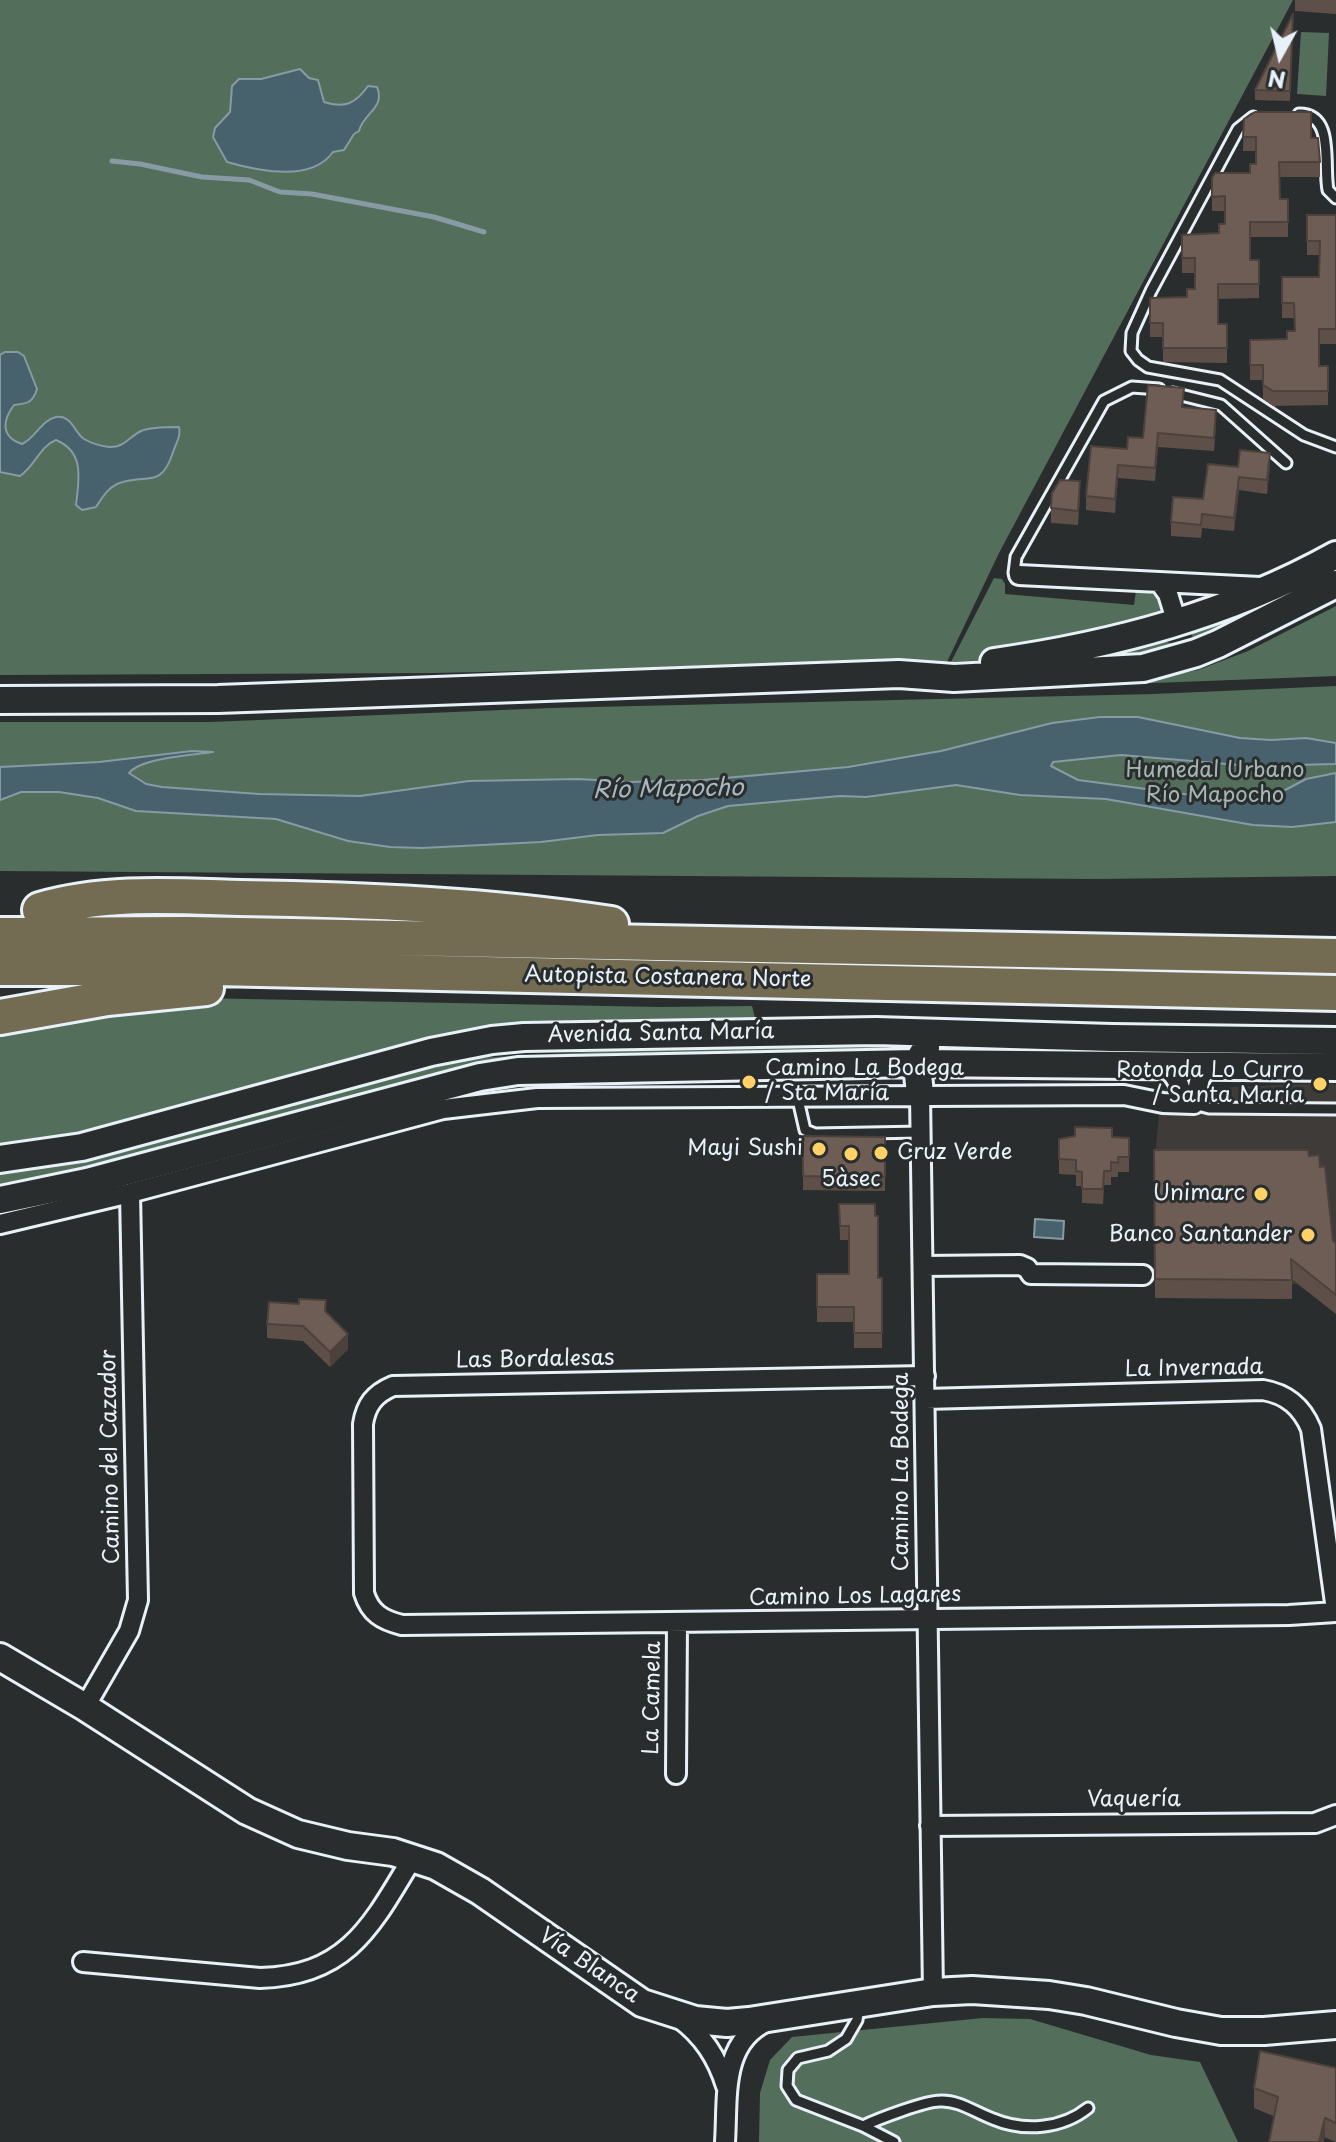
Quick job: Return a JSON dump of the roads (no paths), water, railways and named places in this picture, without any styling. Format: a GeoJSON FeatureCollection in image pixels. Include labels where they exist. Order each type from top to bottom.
{"type":"FeatureCollection","features":[{"type":"Feature","properties":{"kind":"highway"},"geometry":{"type":"LineString","coordinates":[[40,910],[65,903],[122,897],[320,899],[432,904],[606,924],[725,946]]}},
{"type":"Feature","properties":{"kind":"highway","name":"Autopista Costanera Norte"},"geometry":{"type":"LineString","coordinates":[[0,935],[202,934],[1336,956]]}},
{"type":"Feature","properties":{"kind":"highway","name":"Autopista Costanera Norte"},"geometry":{"type":"LineString","coordinates":[[0,968],[215,968],[1336,993]]}},
{"type":"Feature","properties":{"kind":"highway"},"geometry":{"type":"LineString","coordinates":[[0,1017],[107,998],[199,988],[454,973]]}},
{"type":"Feature","properties":{"kind":"main road"},"geometry":{"type":"LineString","coordinates":[[0,700],[218,699],[899,674],[1051,653],[1177,623],[1275,587],[1336,555]]}},
{"type":"Feature","properties":{"kind":"main road"},"geometry":{"type":"LineString","coordinates":[[899,674],[954,678],[1143,668],[1196,653],[1336,584]]}},
{"type":"Feature","properties":{"kind":"main road"},"geometry":{"type":"LineString","coordinates":[[1177,623],[1184,639],[1196,653]]}},
{"type":"Feature","properties":{"kind":"main road"},"geometry":{"type":"LineString","coordinates":[[1266,1041],[1336,1026]]}},
{"type":"Feature","properties":{"kind":"main road","name":"Avenida Santa María"},"geometry":{"type":"LineString","coordinates":[[0,1159],[82,1147],[431,1052],[492,1040],[721,1033],[971,1033],[1336,1041]]}},
{"type":"Feature","properties":{"kind":"main road"},"geometry":{"type":"LineString","coordinates":[[920,1095],[917,1063],[921,1053],[929,1046],[971,1033]]}},
{"type":"Feature","properties":{"kind":"main road","name":"Avenida Santa María"},"geometry":{"type":"LineString","coordinates":[[0,1200],[87,1182],[465,1081],[518,1071],[917,1063],[1336,1067]]}},
{"type":"Feature","properties":{"kind":"main road"},"geometry":{"type":"LineString","coordinates":[[920,1095],[940,1076],[964,1063]]}},
{"type":"Feature","properties":{"kind":"main road","name":"Vía Blanca"},"geometry":{"type":"LineString","coordinates":[[0,1657],[272,1823],[323,1841],[413,1857],[459,1877],[642,2003],[677,2016],[727,2023],[933,1992],[972,1990],[1049,1995],[1221,2031],[1336,2025]]}},
{"type":"Feature","properties":{"kind":"street"},"geometry":{"type":"LineString","coordinates":[[1019,575],[1275,587]]}},
{"type":"Feature","properties":{"kind":"street"},"geometry":{"type":"LineString","coordinates":[[1160,583],[1168,594],[1177,623]]}},
{"type":"Feature","properties":{"kind":"street"},"geometry":{"type":"LineString","coordinates":[[1163,1065],[1175,1074],[1189,1103]]}},
{"type":"Feature","properties":{"kind":"street"},"geometry":{"type":"LineString","coordinates":[[1189,1103],[1208,1066]]}},
{"type":"Feature","properties":{"kind":"street"},"geometry":{"type":"LineString","coordinates":[[0,1224],[130,1193],[443,1109],[490,1102],[537,1098],[797,1095],[1124,1095],[1163,1103],[1189,1103]]}},
{"type":"Feature","properties":{"kind":"street","name":"Camino La Bodega"},"geometry":{"type":"LineString","coordinates":[[920,1095],[933,1992]]}},
{"type":"Feature","properties":{"kind":"street","name":"Camino del Cazador"},"geometry":{"type":"LineString","coordinates":[[85,1707],[129,1631],[138,1600],[130,1193]]}},
{"type":"Feature","properties":{"kind":"street"},"geometry":{"type":"LineString","coordinates":[[923,1266],[1020,1265],[1031,1274],[1143,1275]]}},
{"type":"Feature","properties":{"kind":"street","name":"Las Bordalesas"},"geometry":{"type":"LineString","coordinates":[[377,1616],[368,1605],[364,1593],[363,1424],[366,1411],[381,1391],[393,1386],[925,1376]]}},
{"type":"Feature","properties":{"kind":"street","name":"La Invernada"},"geometry":{"type":"LineString","coordinates":[[925,1399],[1263,1390],[1283,1395],[1298,1406],[1311,1429],[1336,1611]]}},
{"type":"Feature","properties":{"kind":"street","name":"Camino Los Lagares"},"geometry":{"type":"LineString","coordinates":[[377,1616],[402,1625],[1289,1615],[1336,1611]]}},
{"type":"Feature","properties":{"kind":"street","name":"La Camela"},"geometry":{"type":"LineString","coordinates":[[676,1774],[677,1623]]}},
{"type":"Feature","properties":{"kind":"street","name":"Vaquería"},"geometry":{"type":"LineString","coordinates":[[930,1826],[1315,1823],[1336,1815]]}},
{"type":"Feature","properties":{"kind":"street"},"geometry":{"type":"LineString","coordinates":[[83,1962],[260,1978],[286,1978],[315,1969],[336,1959],[358,1941],[413,1857]]}},
{"type":"Feature","properties":{"kind":"street"},"geometry":{"type":"LineString","coordinates":[[677,2016],[713,2054],[726,2086]]}},
{"type":"Feature","properties":{"kind":"street"},"geometry":{"type":"LineString","coordinates":[[725,2142],[726,2086],[735,2053],[746,2037],[761,2024],[779,2016]]}},
{"type":"Feature","properties":{"kind":"lane"},"geometry":{"type":"LineString","coordinates":[[1285,114],[1307,114],[1321,122],[1328,190],[1336,198]]}},
{"type":"Feature","properties":{"kind":"lane"},"geometry":{"type":"LineString","coordinates":[[1271,115],[1246,120],[1238,129],[1151,291],[1132,333],[1131,351],[1148,367],[1220,380],[1304,435],[1336,447]]}},
{"type":"Feature","properties":{"kind":"lane"},"geometry":{"type":"LineString","coordinates":[[1019,575],[1014,573],[1016,557],[1104,401],[1115,393],[1146,386],[1215,403],[1226,409],[1286,463]]}},
{"type":"Feature","properties":{"kind":"lane"},"geometry":{"type":"LineString","coordinates":[[797,1095],[805,1130],[815,1134],[921,1132]]}},
{"type":"Feature","properties":{"kind":"lane"},"geometry":{"type":"LineString","coordinates":[[1189,1103],[1219,1109],[1336,1109]]}},
{"type":"Feature","properties":{"kind":"lane"},"geometry":{"type":"LineString","coordinates":[[859,2003],[857,2020],[846,2039],[828,2051],[798,2058],[788,2070],[787,2086],[796,2100],[863,2126],[894,2142]]}},
{"type":"Feature","properties":{"kind":"lane"},"geometry":{"type":"LineString","coordinates":[[863,2126],[941,2101],[1020,2126],[1057,2124],[1073,2119],[1088,2108]]}},
{"type":"Feature","properties":{"kind":"water"},"geometry":{"type":"Polygon","coordinates":[[[300,69],[309,78],[318,80],[324,102],[338,105],[349,103],[368,86],[377,87],[379,100],[344,150],[333,152],[312,168],[268,171],[227,162],[213,137],[215,128],[230,112],[232,86],[239,79],[261,79],[300,69]]]}},
{"type":"Feature","properties":{"kind":"water"},"geometry":{"type":"Polygon","coordinates":[[[18,352],[24,356],[37,389],[29,402],[14,405],[7,417],[7,433],[15,441],[22,444],[56,417],[69,421],[84,439],[109,447],[123,444],[145,430],[179,427],[178,440],[163,472],[151,478],[117,484],[96,507],[82,510],[76,505],[79,476],[76,459],[65,445],[56,440],[20,476],[0,472],[0,355],[18,352]]]}},
{"type":"Feature","properties":{"kind":"water","name":"Río Mapocho"},"geometry":{"type":"Polygon","coordinates":[[[1100,717],[1138,717],[1240,738],[1306,738],[1336,743],[1336,764],[1251,766],[1121,755],[1053,762],[1051,766],[1078,780],[1214,798],[1272,797],[1306,779],[1336,773],[1336,822],[1292,827],[1253,825],[1106,799],[1020,795],[956,785],[866,797],[840,796],[728,806],[663,833],[422,848],[348,841],[276,819],[136,811],[98,798],[59,792],[21,792],[0,800],[0,767],[99,762],[192,751],[213,752],[144,764],[129,773],[146,784],[162,787],[259,794],[360,796],[469,781],[703,780],[848,767],[941,751],[1052,723],[1100,717]]]}},
{"type":"Feature","properties":{"kind":"water"},"geometry":{"type":"Polygon","coordinates":[[[1035,1219],[1064,1221],[1063,1239],[1034,1237],[1035,1219]]]}},
{"type":"Feature","properties":{"kind":"waterway"},"geometry":{"type":"LineString","coordinates":[[112,161],[202,177],[249,180],[280,192],[312,194],[434,217],[484,232]]}},
{"type":"Feature","properties":{"kind":"place","name":"Camino La Bodega / Sta María"},"geometry":{"type":"Point","coordinates":[749,1082]}},
{"type":"Feature","properties":{"kind":"place","name":"Rotonda Lo Curro / Santa María"},"geometry":{"type":"Point","coordinates":[1320,1084]}},
{"type":"Feature","properties":{"kind":"place","name":"Mayi Sushi"},"geometry":{"type":"Point","coordinates":[819,1149]}},
{"type":"Feature","properties":{"kind":"place","name":"Cruz Verde"},"geometry":{"type":"Point","coordinates":[881,1153]}},
{"type":"Feature","properties":{"kind":"place","name":"5àsec"},"geometry":{"type":"Point","coordinates":[851,1154]}},
{"type":"Feature","properties":{"kind":"place","name":"Unimarc"},"geometry":{"type":"Point","coordinates":[1261,1194]}},
{"type":"Feature","properties":{"kind":"place","name":"Banco Santander"},"geometry":{"type":"Point","coordinates":[1308,1235]}},
{"type":"Feature","properties":{"kind":"park label","name":"Humedal Urbano Río Mapocho"},"geometry":{"type":"Point","coordinates":[1215,784]}}]}
